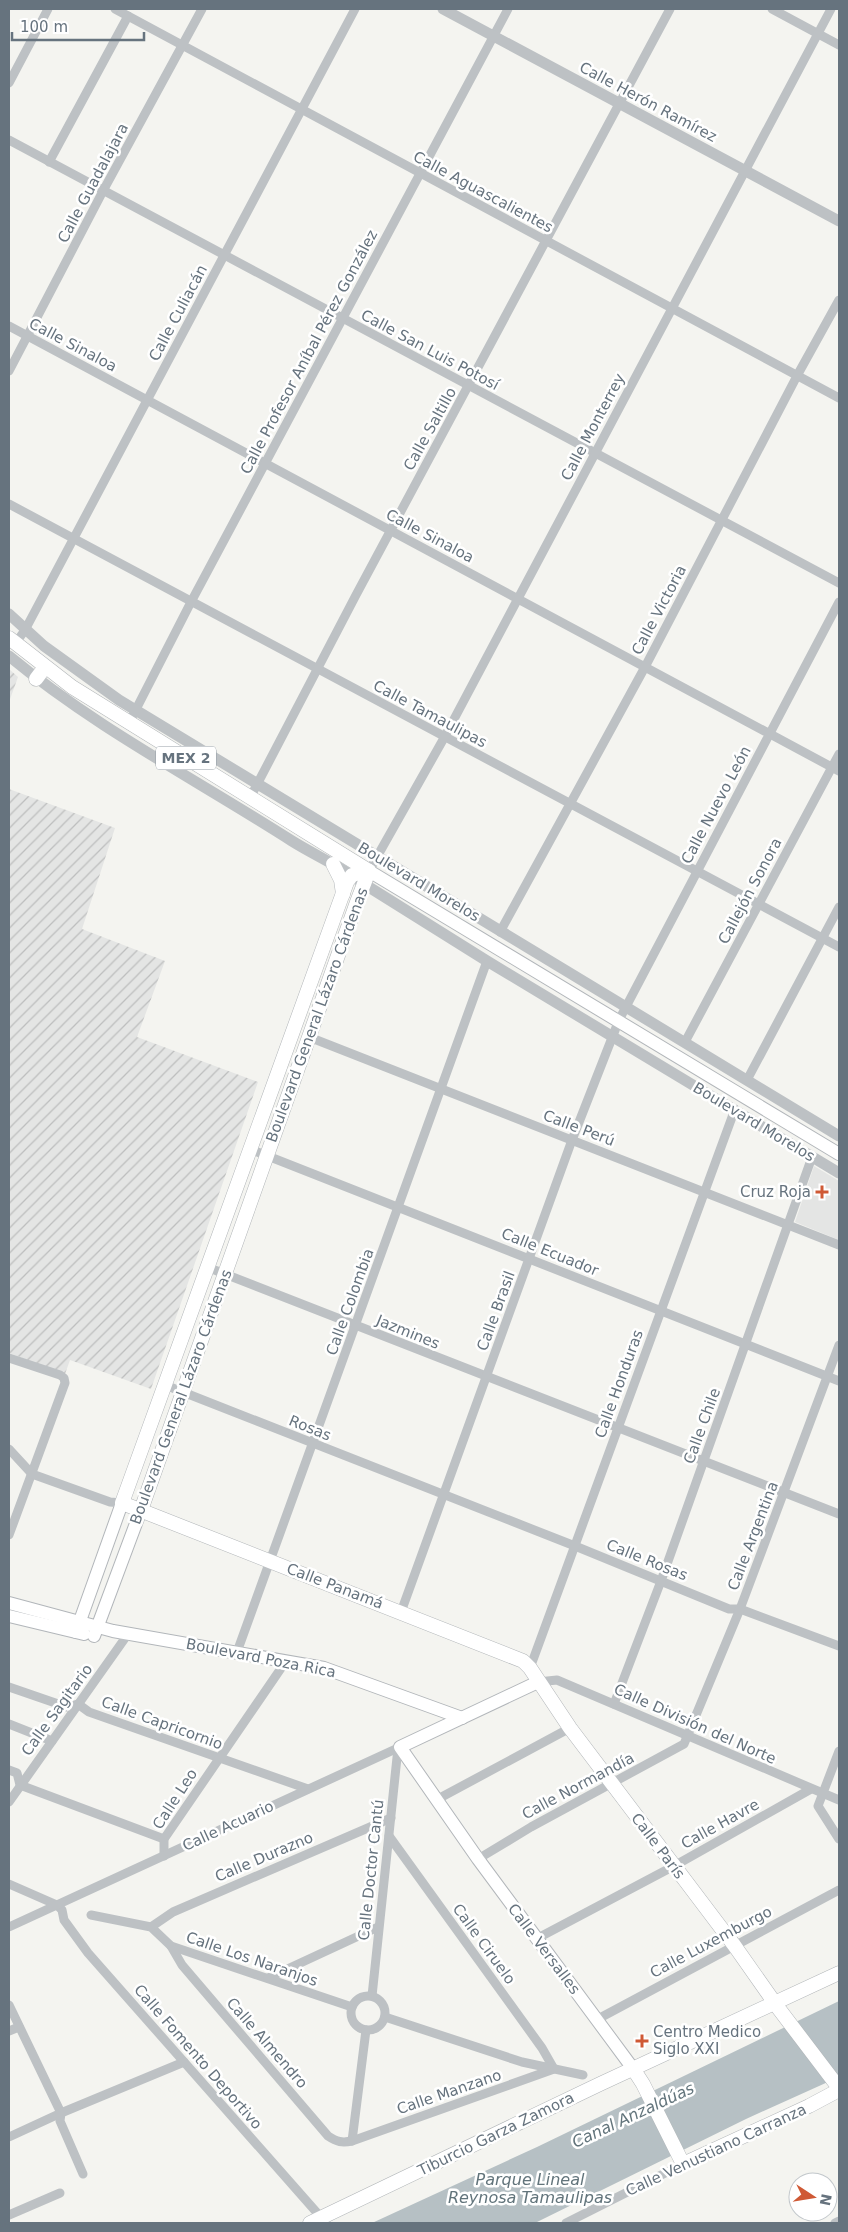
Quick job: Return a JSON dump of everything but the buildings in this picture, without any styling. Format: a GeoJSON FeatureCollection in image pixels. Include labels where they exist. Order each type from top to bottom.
{"type":"FeatureCollection","features":[{"type":"Feature","properties":{"kind":"main road","name":"Boulevard Morelos"},"geometry":{"type":"LineString","coordinates":[[11,646],[129,723],[224,789],[250,798],[367,878],[619,1020],[839,1154]]}},
{"type":"Feature","properties":{"kind":"main road"},"geometry":{"type":"LineString","coordinates":[[36,679],[45,667]]}},
{"type":"Feature","properties":{"kind":"main road"},"geometry":{"type":"LineString","coordinates":[[333,864],[341,880],[343,894]]}},
{"type":"Feature","properties":{"kind":"main road","name":"Boulevard General Lázaro Cárdenas"},"geometry":{"type":"LineString","coordinates":[[96,1631],[367,878],[352,874],[343,894],[122,1503]]}},
{"type":"Feature","properties":{"kind":"main road"},"geometry":{"type":"LineString","coordinates":[[307,993],[313,996],[315,1000],[308,1026],[310,1035]]}},
{"type":"Feature","properties":{"kind":"main road"},"geometry":{"type":"LineString","coordinates":[[78,1627],[122,1503]]}},
{"type":"Feature","properties":{"kind":"main road","name":"Calle Panamá"},"geometry":{"type":"LineString","coordinates":[[122,1503],[513,1656],[530,1668],[538,1682]]}},
{"type":"Feature","properties":{"kind":"main road","name":"Boulevard Poza Rica"},"geometry":{"type":"LineString","coordinates":[[9,1603],[78,1627]]}},
{"type":"Feature","properties":{"kind":"main road","name":"Boulevard Poza Rica"},"geometry":{"type":"LineString","coordinates":[[9,1616],[96,1631],[113,1631],[324,1668],[346,1674],[462,1718]]}},
{"type":"Feature","properties":{"kind":"main road","name":"Calle Acuario"},"geometry":{"type":"LineString","coordinates":[[399,1747],[538,1682]]}},
{"type":"Feature","properties":{"kind":"main road","name":"Calle París"},"geometry":{"type":"LineString","coordinates":[[538,1682],[570,1728],[734,1945],[837,2086]]}},
{"type":"Feature","properties":{"kind":"main road","name":"Calle Versalles"},"geometry":{"type":"LineString","coordinates":[[399,1747],[478,1860],[638,2077],[682,2161]]}},
{"type":"Feature","properties":{"kind":"main road"},"geometry":{"type":"LineString","coordinates":[[322,2222],[638,2077],[839,1973]]}},
{"type":"Feature","properties":{"kind":"main road","name":"Tiburcio Garza Zamora"},"geometry":{"type":"LineString","coordinates":[[322,2222],[360,2200],[600,2084],[638,2077]]}},
{"type":"Feature","properties":{"kind":"main road","name":"Calle Venustiano Carranza"},"geometry":{"type":"LineString","coordinates":[[682,2161],[809,2106],[837,2086]]}},
{"type":"Feature","properties":{"kind":"street"},"geometry":{"type":"LineString","coordinates":[[9,83],[48,9]]}},
{"type":"Feature","properties":{"kind":"street","name":"Calle Aguascalientes"},"geometry":{"type":"LineString","coordinates":[[115,9],[419,174],[798,374],[839,398]]}},
{"type":"Feature","properties":{"kind":"street","name":"Calle Guadalajara"},"geometry":{"type":"LineString","coordinates":[[9,370],[202,9]]}},
{"type":"Feature","properties":{"kind":"street","name":"Calle Culiacán"},"geometry":{"type":"LineString","coordinates":[[11,646],[26,630],[355,9]]}},
{"type":"Feature","properties":{"kind":"street","name":"Calle Herón Ramírez"},"geometry":{"type":"LineString","coordinates":[[443,9],[839,221]]}},
{"type":"Feature","properties":{"kind":"street","name":"Calle Profesor Aníbal Pérez González"},"geometry":{"type":"LineString","coordinates":[[129,723],[191,602],[508,9]]}},
{"type":"Feature","properties":{"kind":"street","name":"Calle Saltillo"},"geometry":{"type":"LineString","coordinates":[[250,798],[670,9]]}},
{"type":"Feature","properties":{"kind":"street"},"geometry":{"type":"LineString","coordinates":[[772,9],[839,44]]}},
{"type":"Feature","properties":{"kind":"street","name":"Calle Monterrey"},"geometry":{"type":"LineString","coordinates":[[367,878],[444,738],[594,452],[832,9]]}},
{"type":"Feature","properties":{"kind":"street"},"geometry":{"type":"LineString","coordinates":[[49,162],[128,16]]}},
{"type":"Feature","properties":{"kind":"street","name":"Calle San Luis Potosí"},"geometry":{"type":"LineString","coordinates":[[9,140],[839,584]]}},
{"type":"Feature","properties":{"kind":"street","name":"Calle Victoria"},"geometry":{"type":"LineString","coordinates":[[500,932],[645,667],[798,374],[839,300]]}},
{"type":"Feature","properties":{"kind":"street","name":"Calle Sinaloa"},"geometry":{"type":"LineString","coordinates":[[9,326],[836,769]]}},
{"type":"Feature","properties":{"kind":"street","name":"Calle Tamaulipas"},"geometry":{"type":"LineString","coordinates":[[9,504],[839,948]]}},
{"type":"Feature","properties":{"kind":"street","name":"Calle Nuevo León"},"geometry":{"type":"LineString","coordinates":[[619,1020],[839,602]]}},
{"type":"Feature","properties":{"kind":"street","name":"Boulevard Morelos"},"geometry":{"type":"LineString","coordinates":[[9,614],[83,676],[136,710],[839,1136]]}},
{"type":"Feature","properties":{"kind":"street","name":"Boulevard Morelos"},"geometry":{"type":"LineString","coordinates":[[11,646],[36,679],[119,735],[224,789],[303,848],[352,874]]}},
{"type":"Feature","properties":{"kind":"street","name":"Callejón Sonora"},"geometry":{"type":"LineString","coordinates":[[685,1042],[758,904],[836,769],[839,754]]}},
{"type":"Feature","properties":{"kind":"street","name":"Boulevard Morelos"},"geometry":{"type":"LineString","coordinates":[[367,878],[488,961],[839,1173]]}},
{"type":"Feature","properties":{"kind":"street"},"geometry":{"type":"LineString","coordinates":[[747,1080],[839,907]]}},
{"type":"Feature","properties":{"kind":"street","name":"Calle Colombia"},"geometry":{"type":"LineString","coordinates":[[237,1652],[488,961]]}},
{"type":"Feature","properties":{"kind":"street","name":"Calle Brasil"},"geometry":{"type":"LineString","coordinates":[[401,1612],[445,1496],[572,1140],[619,1020]]}},
{"type":"Feature","properties":{"kind":"street","name":"Calle Perú"},"geometry":{"type":"LineString","coordinates":[[310,1035],[441,1089],[839,1245]]}},
{"type":"Feature","properties":{"kind":"street","name":"Calle Honduras"},"geometry":{"type":"LineString","coordinates":[[530,1668],[735,1109]]}},
{"type":"Feature","properties":{"kind":"street","name":"Calle Ecuador"},"geometry":{"type":"LineString","coordinates":[[250,1148],[839,1381]]}},
{"type":"Feature","properties":{"kind":"street","name":"Calle Chile"},"geometry":{"type":"LineString","coordinates":[[614,1704],[661,1581],[812,1157]]}},
{"type":"Feature","properties":{"kind":"street","name":"Jazmines"},"geometry":{"type":"LineString","coordinates":[[208,1267],[487,1378],[839,1514]]}},
{"type":"Feature","properties":{"kind":"street","name":"Calle Argentina"},"geometry":{"type":"LineString","coordinates":[[689,1736],[740,1609],[839,1345]]}},
{"type":"Feature","properties":{"kind":"street"},"geometry":{"type":"LineString","coordinates":[[9,1358],[60,1375],[64,1378],[65,1382],[9,1535]]}},
{"type":"Feature","properties":{"kind":"street","name":"Rosas"},"geometry":{"type":"LineString","coordinates":[[165,1385],[445,1496]]}},
{"type":"Feature","properties":{"kind":"street"},"geometry":{"type":"LineString","coordinates":[[9,1449],[32,1474],[110,1502],[122,1503]]}},
{"type":"Feature","properties":{"kind":"street","name":"Calle Rosas"},"geometry":{"type":"LineString","coordinates":[[445,1496],[729,1609],[740,1609],[839,1646]]}},
{"type":"Feature","properties":{"kind":"street","name":"Calle Sagitario"},"geometry":{"type":"LineString","coordinates":[[9,1802],[128,1634]]}},
{"type":"Feature","properties":{"kind":"street","name":"Calle Leo"},"geometry":{"type":"LineString","coordinates":[[164,1856],[164,1839],[286,1661]]}},
{"type":"Feature","properties":{"kind":"street","name":"Calle División del Norte"},"geometry":{"type":"LineString","coordinates":[[538,1682],[557,1680],[839,1800]]}},
{"type":"Feature","properties":{"kind":"street","name":"Calle Capricornio"},"geometry":{"type":"LineString","coordinates":[[9,1687],[67,1708],[78,1704],[90,1712],[308,1789]]}},
{"type":"Feature","properties":{"kind":"street"},"geometry":{"type":"LineString","coordinates":[[9,1724],[52,1741]]}},
{"type":"Feature","properties":{"kind":"street"},"geometry":{"type":"LineString","coordinates":[[436,1800],[570,1728]]}},
{"type":"Feature","properties":{"kind":"street","name":"Calle Normandía"},"geometry":{"type":"LineString","coordinates":[[478,1860],[531,1827],[684,1744],[689,1736]]}},
{"type":"Feature","properties":{"kind":"street","name":"Calle Acuario"},"geometry":{"type":"LineString","coordinates":[[9,1927],[399,1747]]}},
{"type":"Feature","properties":{"kind":"street","name":"Calle Doctor Cantú"},"geometry":{"type":"LineString","coordinates":[[372,1996],[399,1747]]}},
{"type":"Feature","properties":{"kind":"street"},"geometry":{"type":"LineString","coordinates":[[839,1751],[818,1806],[839,1839]]}},
{"type":"Feature","properties":{"kind":"street"},"geometry":{"type":"LineString","coordinates":[[9,1770],[17,1773],[20,1785],[164,1839]]}},
{"type":"Feature","properties":{"kind":"street","name":"Calle Havre"},"geometry":{"type":"LineString","coordinates":[[536,1939],[674,1866],[811,1789]]}},
{"type":"Feature","properties":{"kind":"street","name":"Calle Durazno"},"geometry":{"type":"LineString","coordinates":[[151,1927],[173,1912],[391,1818]]}},
{"type":"Feature","properties":{"kind":"street","name":"Calle Ciruelo"},"geometry":{"type":"LineString","coordinates":[[389,1836],[542,2048],[554,2069]]}},
{"type":"Feature","properties":{"kind":"street"},"geometry":{"type":"LineString","coordinates":[[9,1884],[57,1905]]}},
{"type":"Feature","properties":{"kind":"street","name":"Calle Luxemburgo"},"geometry":{"type":"LineString","coordinates":[[596,2020],[839,1890]]}},
{"type":"Feature","properties":{"kind":"street","name":"Calle Fomento Deportivo"},"geometry":{"type":"LineString","coordinates":[[57,1905],[62,1910],[64,1920],[88,1953],[322,2222]]}},
{"type":"Feature","properties":{"kind":"street"},"geometry":{"type":"LineString","coordinates":[[91,1915],[151,1927]]}},
{"type":"Feature","properties":{"kind":"street","name":"Calle Los Naranjos"},"geometry":{"type":"LineString","coordinates":[[151,1927],[171,1946],[352,2007]]}},
{"type":"Feature","properties":{"kind":"street"},"geometry":{"type":"LineString","coordinates":[[268,1978],[378,1927]]}},
{"type":"Feature","properties":{"kind":"street","name":"Calle Almendro"},"geometry":{"type":"LineString","coordinates":[[171,1946],[182,1965],[328,2136],[343,2143],[352,2141]]}},
{"type":"Feature","properties":{"kind":"street"},"geometry":{"type":"LineString","coordinates":[[372,1996],[383,2004],[385,2017],[381,2025],[374,2029],[366,2030],[359,2027],[353,2021],[352,2007],[361,1997],[372,1996]]}},
{"type":"Feature","properties":{"kind":"street"},"geometry":{"type":"LineString","coordinates":[[9,2005],[61,2112],[60,2122],[83,2174]]}},
{"type":"Feature","properties":{"kind":"street"},"geometry":{"type":"LineString","coordinates":[[385,2017],[522,2062],[583,2075]]}},
{"type":"Feature","properties":{"kind":"street"},"geometry":{"type":"LineString","coordinates":[[9,2031],[19,2027]]}},
{"type":"Feature","properties":{"kind":"street"},"geometry":{"type":"LineString","coordinates":[[352,2141],[366,2030]]}},
{"type":"Feature","properties":{"kind":"street"},"geometry":{"type":"LineString","coordinates":[[9,2137],[61,2112],[184,2062]]}},
{"type":"Feature","properties":{"kind":"street","name":"Calle Manzano"},"geometry":{"type":"LineString","coordinates":[[352,2141],[554,2069]]}},
{"type":"Feature","properties":{"kind":"street","name":"Calle Venustiano Carranza"},"geometry":{"type":"LineString","coordinates":[[566,2223],[682,2161]]}},
{"type":"Feature","properties":{"kind":"street"},"geometry":{"type":"LineString","coordinates":[[9,2215],[60,2194]]}},
{"type":"Feature","properties":{"kind":"street"},"geometry":{"type":"LineString","coordinates":[[835,2223],[839,2221]]}},
{"type":"Feature","properties":{"kind":"shaded area"},"geometry":{"type":"Polygon","coordinates":[[[9,669],[18,677],[9,702],[9,669]]]}},
{"type":"Feature","properties":{"kind":"shaded area"},"geometry":{"type":"Polygon","coordinates":[[[9,789],[115,828],[82,929],[165,961],[137,1037],[258,1082],[151,1389],[70,1360],[65,1374],[9,1353],[9,789]]]}},
{"type":"Feature","properties":{"kind":"shaded area","name":"Cruz Roja"},"geometry":{"type":"Polygon","coordinates":[[[814,1166],[839,1181],[839,1240],[795,1222],[814,1166]]]}},
{"type":"Feature","properties":{"kind":"water","name":"Parque Lineal Reynosa Tamaulipas"},"geometry":{"type":"Polygon","coordinates":[[[839,2001],[839,2077],[746,2119],[535,2223],[372,2223],[537,2147],[839,2001]]]}},
{"type":"Feature","properties":{"kind":"place","name":"Cruz Roja"},"geometry":{"type":"Point","coordinates":[822,1192]}},
{"type":"Feature","properties":{"kind":"place","name":"Centro Medico Siglo XXI"},"geometry":{"type":"Point","coordinates":[642,2041]}},
{"type":"Feature","properties":{"kind":"water label","name":"Canal Anzaldúas"},"geometry":{"type":"Point","coordinates":[633,2115]}}]}
